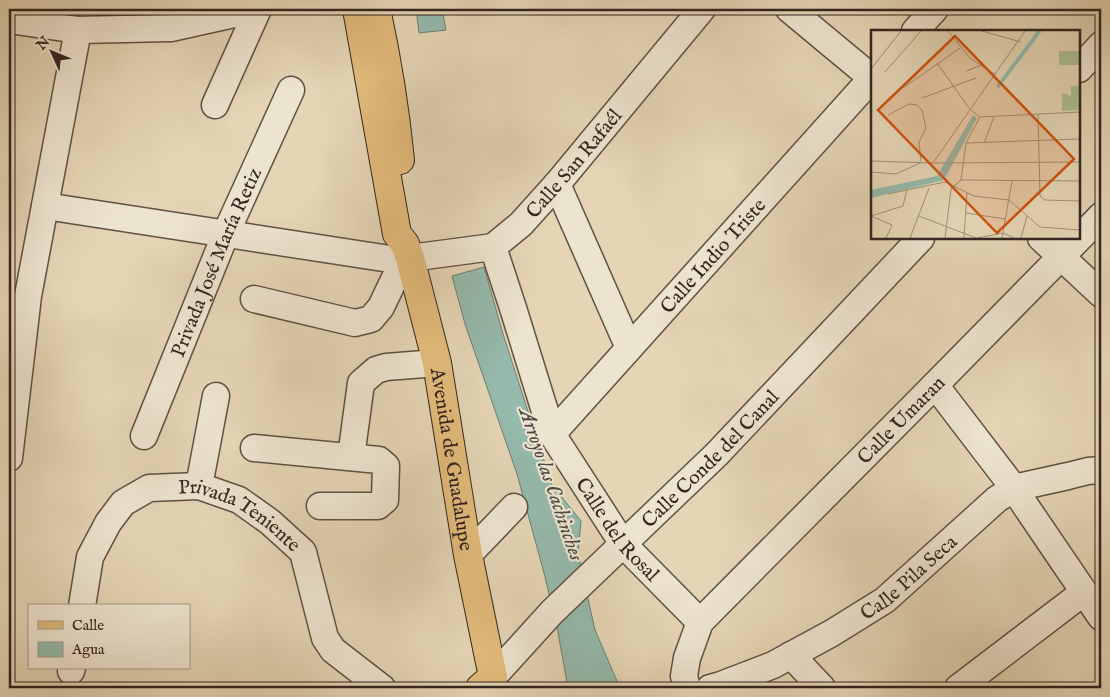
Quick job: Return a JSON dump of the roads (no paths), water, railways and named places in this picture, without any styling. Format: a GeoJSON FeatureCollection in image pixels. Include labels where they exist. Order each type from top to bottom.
{"type":"FeatureCollection","features":[{"type":"Feature","properties":{"kind":"main road","name":"Avenida de Guadalupe"},"geometry":{"type":"LineString","coordinates":[[357,9],[397,234],[406,254],[438,364],[486,683]]}},
{"type":"Feature","properties":{"kind":"main road","name":"Avenida de Guadalupe"},"geometry":{"type":"LineString","coordinates":[[376,9],[396,118],[408,233],[406,254]]}},
{"type":"Feature","properties":{"kind":"street"},"geometry":{"type":"LineString","coordinates":[[9,20],[78,30],[171,28],[258,9]]}},
{"type":"Feature","properties":{"kind":"street"},"geometry":{"type":"LineString","coordinates":[[216,105],[258,9]]}},
{"type":"Feature","properties":{"kind":"street","name":"Calle San Rafaél"},"geometry":{"type":"LineString","coordinates":[[489,247],[520,224],[557,184],[702,9]]}},
{"type":"Feature","properties":{"kind":"street"},"geometry":{"type":"LineString","coordinates":[[789,9],[871,77]]}},
{"type":"Feature","properties":{"kind":"street"},"geometry":{"type":"LineString","coordinates":[[915,30],[935,9]]}},
{"type":"Feature","properties":{"kind":"street"},"geometry":{"type":"LineString","coordinates":[[9,458],[28,296],[78,30]]}},
{"type":"Feature","properties":{"kind":"street"},"geometry":{"type":"LineString","coordinates":[[1080,68],[1101,45]]}},
{"type":"Feature","properties":{"kind":"street","name":"Calle Indio Triste"},"geometry":{"type":"LineString","coordinates":[[552,434],[871,79]]}},
{"type":"Feature","properties":{"kind":"street","name":"Privada José María Retiz"},"geometry":{"type":"LineString","coordinates":[[144,436],[226,233],[291,90]]}},
{"type":"Feature","properties":{"kind":"street"},"geometry":{"type":"LineString","coordinates":[[557,184],[629,348]]}},
{"type":"Feature","properties":{"kind":"street"},"geometry":{"type":"LineString","coordinates":[[45,206],[226,233],[406,254],[444,254],[489,247]]}},
{"type":"Feature","properties":{"kind":"street","name":"Calle Umaran"},"geometry":{"type":"LineString","coordinates":[[1080,238],[1101,216]]}},
{"type":"Feature","properties":{"kind":"street","name":"Calle Conde del Canal"},"geometry":{"type":"LineString","coordinates":[[486,683],[552,612],[717,454],[920,239]]}},
{"type":"Feature","properties":{"kind":"street"},"geometry":{"type":"LineString","coordinates":[[1042,239],[1101,294]]}},
{"type":"Feature","properties":{"kind":"street","name":"Calle Umaran"},"geometry":{"type":"LineString","coordinates":[[700,622],[1079,239]]}},
{"type":"Feature","properties":{"kind":"street","name":"Calle del Rosal"},"geometry":{"type":"LineString","coordinates":[[489,247],[513,308],[552,434],[623,544],[700,622]]}},
{"type":"Feature","properties":{"kind":"street"},"geometry":{"type":"LineString","coordinates":[[254,299],[355,323],[371,318],[381,307],[406,254]]}},
{"type":"Feature","properties":{"kind":"street"},"geometry":{"type":"LineString","coordinates":[[351,457],[361,383],[376,370],[438,364]]}},
{"type":"Feature","properties":{"kind":"street"},"geometry":{"type":"LineString","coordinates":[[936,385],[1013,489],[1101,617]]}},
{"type":"Feature","properties":{"kind":"street"},"geometry":{"type":"LineString","coordinates":[[199,486],[216,396]]}},
{"type":"Feature","properties":{"kind":"street"},"geometry":{"type":"LineString","coordinates":[[254,448],[379,460],[386,466],[385,500],[378,506],[320,506]]}},
{"type":"Feature","properties":{"kind":"street","name":"Calle Pila Seca"},"geometry":{"type":"LineString","coordinates":[[710,688],[773,665],[791,656],[884,600],[997,499],[1013,489],[1088,471],[1101,470]]}},
{"type":"Feature","properties":{"kind":"street","name":"Privada Teniente"},"geometry":{"type":"LineString","coordinates":[[82,604],[90,557],[108,523],[123,502],[149,488],[199,486],[239,500],[270,522],[303,552],[325,638],[333,650],[382,688]]}},
{"type":"Feature","properties":{"kind":"street"},"geometry":{"type":"LineString","coordinates":[[468,555],[514,507]]}},
{"type":"Feature","properties":{"kind":"street"},"geometry":{"type":"LineString","coordinates":[[958,688],[1084,592]]}},
{"type":"Feature","properties":{"kind":"street"},"geometry":{"type":"LineString","coordinates":[[687,688],[684,676],[687,658],[700,622]]}},
{"type":"Feature","properties":{"kind":"street"},"geometry":{"type":"LineString","coordinates":[[791,656],[822,688]]}},
{"type":"Feature","properties":{"kind":"water"},"geometry":{"type":"Polygon","coordinates":[[[416,9],[442,9],[446,30],[419,33],[416,9]]]}},
{"type":"Feature","properties":{"kind":"water"},"geometry":{"type":"Polygon","coordinates":[[[484,267],[503,334],[552,485],[581,521],[578,554],[595,630],[620,688],[568,688],[557,627],[517,474],[465,324],[452,276],[484,267]]]}},
{"type":"Feature","properties":{"kind":"water label","name":"Arroyo las Cachinches"},"geometry":{"type":"Point","coordinates":[552,484]}}]}
